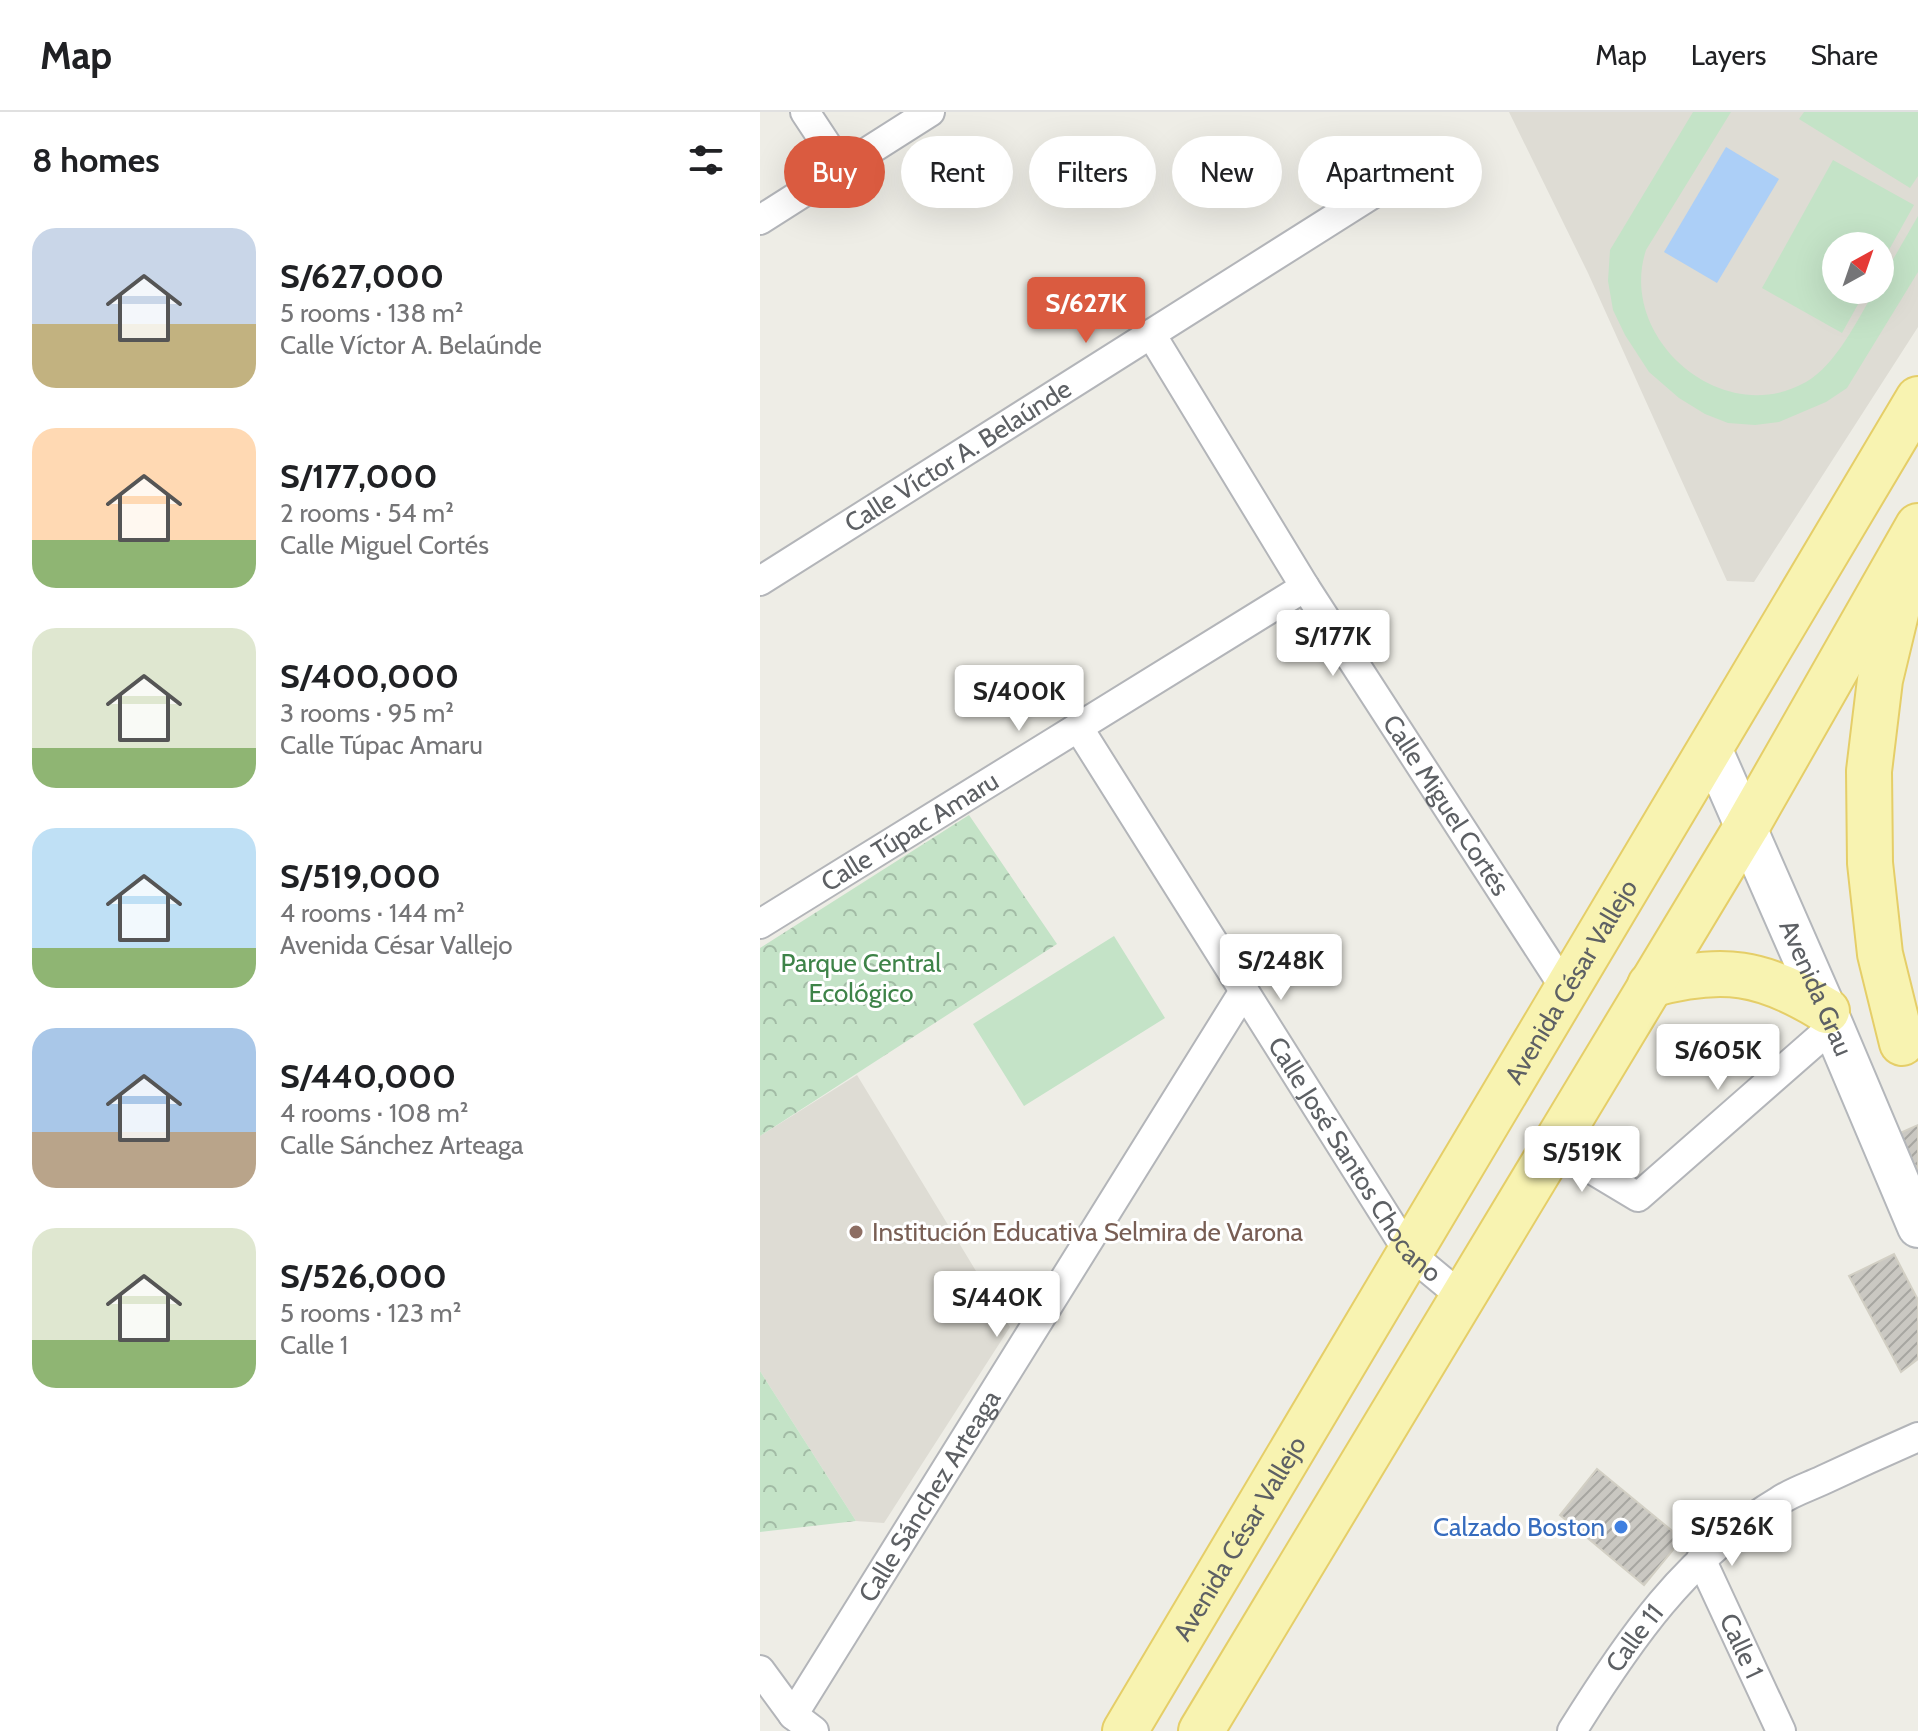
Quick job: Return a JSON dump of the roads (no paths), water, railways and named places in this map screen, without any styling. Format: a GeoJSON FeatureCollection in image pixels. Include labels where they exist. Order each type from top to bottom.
{"type":"FeatureCollection","features":[{"type":"Feature","properties":{"kind":"main road","name":"Avenida César Vallejo"},"geometry":{"type":"LineString","coordinates":[[1125,1731],[1918,399]]}},
{"type":"Feature","properties":{"kind":"main road"},"geometry":{"type":"LineString","coordinates":[[1201,1731],[1747,826],[1918,526]]}},
{"type":"Feature","properties":{"kind":"main road"},"geometry":{"type":"LineString","coordinates":[[1902,1043],[1880,954],[1870,863],[1869,771],[1880,680],[1900,590],[1918,541]]}},
{"type":"Feature","properties":{"kind":"main road","name":"Avenida Grau"},"geometry":{"type":"LineString","coordinates":[[1711,748],[1918,1227]]}},
{"type":"Feature","properties":{"kind":"main road"},"geometry":{"type":"LineString","coordinates":[[1650,985],[1686,975],[1723,973],[1760,978],[1795,991],[1830,1018]]}},
{"type":"Feature","properties":{"kind":"street"},"geometry":{"type":"LineString","coordinates":[[805,112],[821,136]]}},
{"type":"Feature","properties":{"kind":"street"},"geometry":{"type":"LineString","coordinates":[[885,141],[930,112]]}},
{"type":"Feature","properties":{"kind":"street"},"geometry":{"type":"LineString","coordinates":[[760,220],[784,205]]}},
{"type":"Feature","properties":{"kind":"street","name":"Calle Víctor A. Belaúnde"},"geometry":{"type":"LineString","coordinates":[[760,581],[1350,208]]}},
{"type":"Feature","properties":{"kind":"street","name":"Calle Miguel Cortés"},"geometry":{"type":"LineString","coordinates":[[1151,334],[1305,587],[1566,990]]}},
{"type":"Feature","properties":{"kind":"street","name":"Calle Túpac Amaru"},"geometry":{"type":"LineString","coordinates":[[761,920],[1305,587]]}},
{"type":"Feature","properties":{"kind":"street","name":"Calle José Santos Chocano"},"geometry":{"type":"LineString","coordinates":[[1078,727],[1409,1253],[1462,1297]]}},
{"type":"Feature","properties":{"kind":"street","name":"Calle Sánchez Arteaga"},"geometry":{"type":"LineString","coordinates":[[804,1723],[1244,991]]}},
{"type":"Feature","properties":{"kind":"street"},"geometry":{"type":"LineString","coordinates":[[1553,1146],[1638,1197],[1830,1018]]}},
{"type":"Feature","properties":{"kind":"street","name":"Calle 11"},"geometry":{"type":"LineString","coordinates":[[1572,1731],[1644,1621],[1701,1559],[1780,1500],[1918,1437]]}},
{"type":"Feature","properties":{"kind":"street","name":"Calle 1"},"geometry":{"type":"LineString","coordinates":[[1701,1559],[1781,1731]]}},
{"type":"Feature","properties":{"kind":"street"},"geometry":{"type":"LineString","coordinates":[[760,1670],[804,1723]]}},
{"type":"Feature","properties":{"kind":"water"},"geometry":{"type":"Polygon","coordinates":[[[1726,147],[1779,179],[1717,283],[1664,252],[1726,147]]]}},
{"type":"Feature","properties":{"kind":"place","name":"Institución Educativa Selmira de Varona"},"geometry":{"type":"Point","coordinates":[856,1232]}},
{"type":"Feature","properties":{"kind":"place","name":"Calzado Boston"},"geometry":{"type":"Point","coordinates":[1621,1527]}},
{"type":"Feature","properties":{"kind":"park label","name":"Parque Central Ecológico"},"geometry":{"type":"Point","coordinates":[861,978]}}]}
